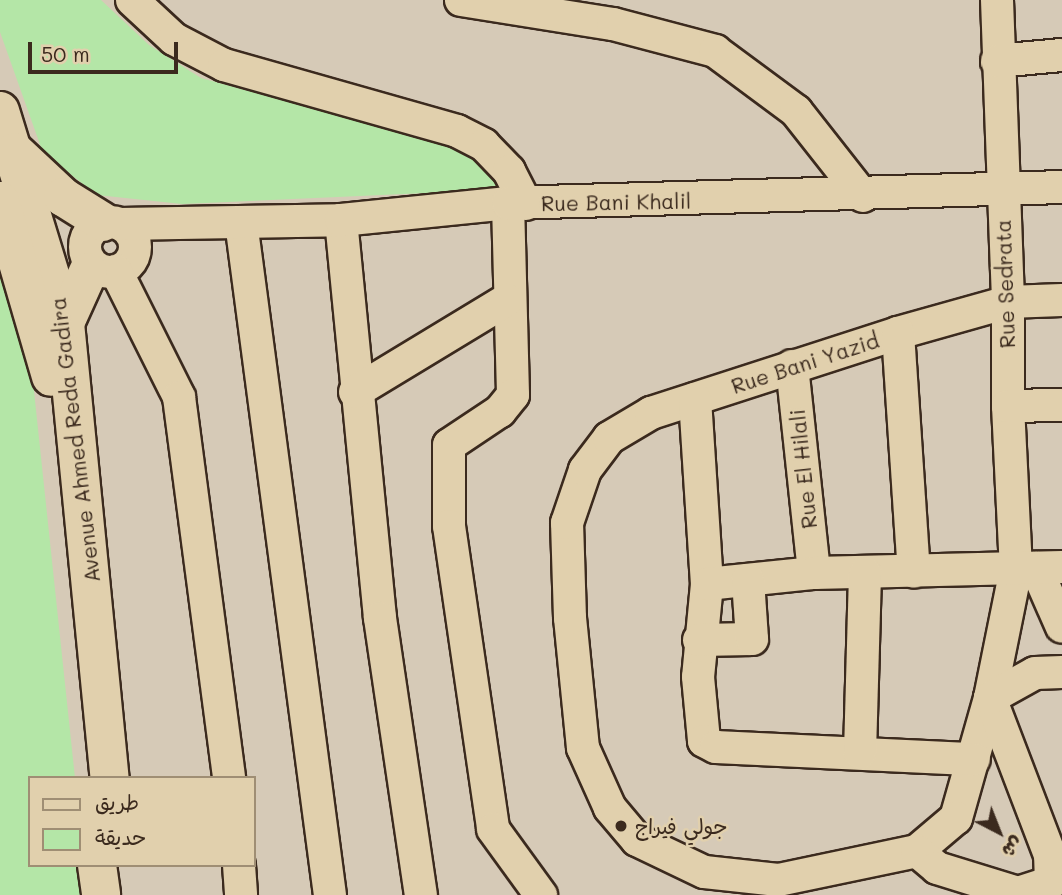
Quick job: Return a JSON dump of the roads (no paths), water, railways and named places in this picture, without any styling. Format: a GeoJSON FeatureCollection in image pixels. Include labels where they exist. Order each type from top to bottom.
{"type":"FeatureCollection","features":[{"type":"Feature","properties":{"kind":"main road","name":"Avenue Ahmed Reda Gadira"},"geometry":{"type":"LineString","coordinates":[[0,111],[11,147],[67,263],[65,323],[110,776]]}},
{"type":"Feature","properties":{"kind":"main road"},"geometry":{"type":"LineString","coordinates":[[11,147],[54,190],[106,224]]}},
{"type":"Feature","properties":{"kind":"main road","name":"Avenue Ahmed Reda Gadira"},"geometry":{"type":"LineString","coordinates":[[0,201],[67,263]]}},
{"type":"Feature","properties":{"kind":"main road","name":"Avenue Ahmed Reda Gadira"},"geometry":{"type":"LineString","coordinates":[[67,263],[51,379],[89,776]]}},
{"type":"Feature","properties":{"kind":"main road"},"geometry":{"type":"LineString","coordinates":[[97,867],[101,895]]}},
{"type":"Feature","properties":{"kind":"main road"},"geometry":{"type":"LineString","coordinates":[[119,867],[122,895]]}},
{"type":"Feature","properties":{"kind":"street"},"geometry":{"type":"LineString","coordinates":[[132,0],[174,39],[224,65],[457,131],[484,145],[509,171],[517,204],[507,300],[513,395],[500,411],[449,445],[449,526],[493,829],[541,895]]}},
{"type":"Feature","properties":{"kind":"street"},"geometry":{"type":"LineString","coordinates":[[461,0],[617,12],[715,51],[749,71],[832,150],[863,195]]}},
{"type":"Feature","properties":{"kind":"street","name":"Rue Sedrata"},"geometry":{"type":"LineString","coordinates":[[997,0],[997,61],[1008,302],[1008,406],[1038,568]]}},
{"type":"Feature","properties":{"kind":"street"},"geometry":{"type":"LineString","coordinates":[[997,61],[1062,55]]}},
{"type":"Feature","properties":{"kind":"street","name":"Rue Bani Khalil"},"geometry":{"type":"LineString","coordinates":[[67,263],[67,230],[106,224],[341,219],[517,204],[1002,191],[1062,187]]}},
{"type":"Feature","properties":{"kind":"street"},"geometry":{"type":"LineString","coordinates":[[341,219],[355,392],[421,895]]}},
{"type":"Feature","properties":{"kind":"street"},"geometry":{"type":"LineString","coordinates":[[67,263],[171,222]]}},
{"type":"Feature","properties":{"kind":"street"},"geometry":{"type":"LineString","coordinates":[[241,222],[330,895]]}},
{"type":"Feature","properties":{"kind":"street"},"geometry":{"type":"LineString","coordinates":[[106,224],[132,236],[67,263],[85,249],[106,224]]}},
{"type":"Feature","properties":{"kind":"street"},"geometry":{"type":"LineString","coordinates":[[67,263],[179,397],[229,776]]}},
{"type":"Feature","properties":{"kind":"street"},"geometry":{"type":"LineString","coordinates":[[355,392],[507,300]]}},
{"type":"Feature","properties":{"kind":"street","name":"Rue Bani Yazid"},"geometry":{"type":"LineString","coordinates":[[917,851],[834,874],[741,879],[666,859],[621,823],[583,748],[569,591],[567,523],[574,492],[608,438],[651,413],[898,332],[1008,302],[1062,300]]}},
{"type":"Feature","properties":{"kind":"street"},"geometry":{"type":"LineString","coordinates":[[898,332],[914,571]]}},
{"type":"Feature","properties":{"kind":"street","name":"Rue El Hilali"},"geometry":{"type":"LineString","coordinates":[[792,366],[814,573]]}},
{"type":"Feature","properties":{"kind":"street"},"geometry":{"type":"LineString","coordinates":[[695,399],[707,584],[699,640],[700,736],[708,744],[974,759]]}},
{"type":"Feature","properties":{"kind":"street"},"geometry":{"type":"LineString","coordinates":[[1008,406],[1062,405]]}},
{"type":"Feature","properties":{"kind":"street"},"geometry":{"type":"LineString","coordinates":[[707,584],[814,573],[1038,568]]}},
{"type":"Feature","properties":{"kind":"street"},"geometry":{"type":"LineString","coordinates":[[1038,568],[1062,628]]}},
{"type":"Feature","properties":{"kind":"street"},"geometry":{"type":"LineString","coordinates":[[990,698],[1051,855],[1051,882],[1018,893],[937,868],[917,851],[956,818],[990,698],[1038,568]]}},
{"type":"Feature","properties":{"kind":"street"},"geometry":{"type":"LineString","coordinates":[[860,753],[866,573]]}},
{"type":"Feature","properties":{"kind":"street"},"geometry":{"type":"LineString","coordinates":[[699,640],[752,639],[748,580]]}},
{"type":"Feature","properties":{"kind":"street"},"geometry":{"type":"LineString","coordinates":[[990,698],[1035,673],[1062,672]]}},
{"type":"Feature","properties":{"kind":"street"},"geometry":{"type":"LineString","coordinates":[[239,867],[242,895]]}},
{"type":"Feature","properties":{"kind":"place","name":"جولي فيراج"},"geometry":{"type":"Point","coordinates":[621,826]}}]}
